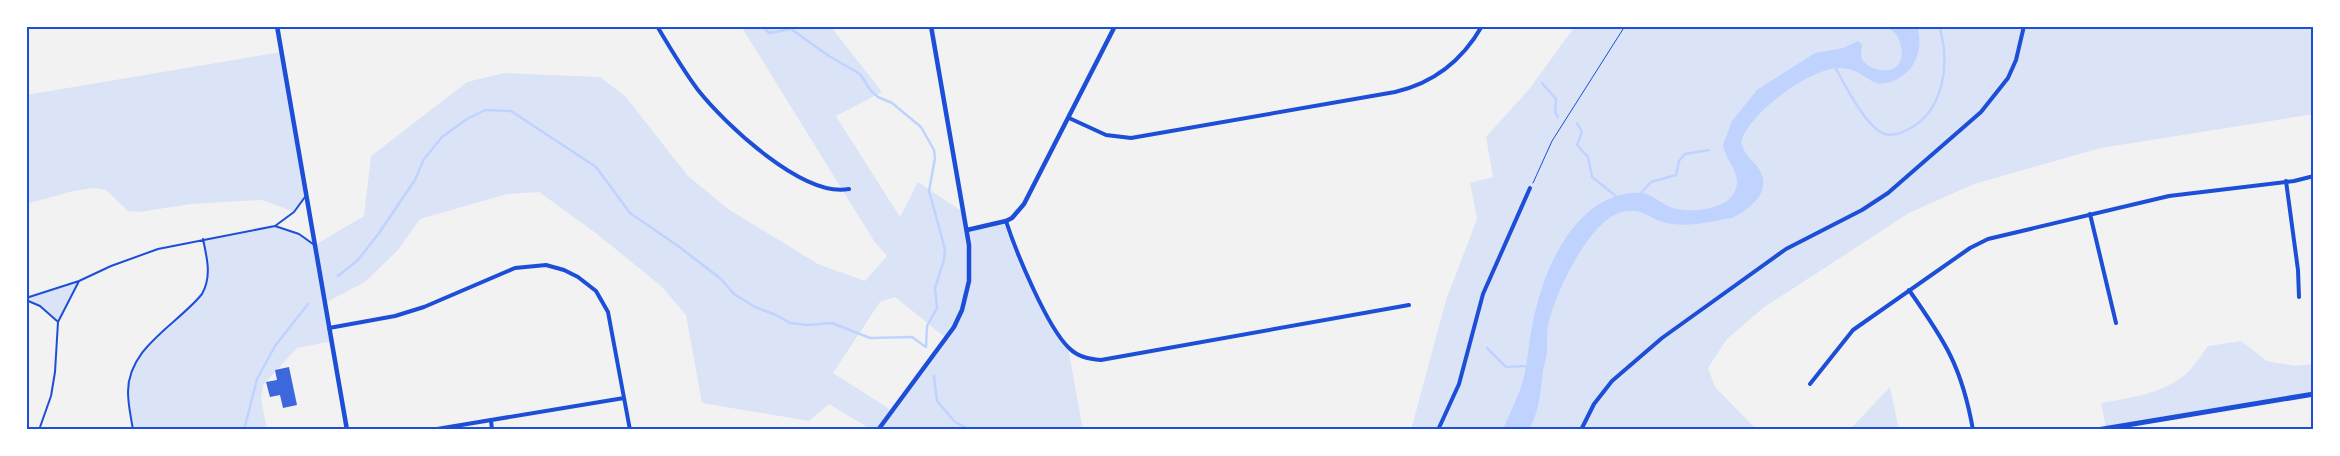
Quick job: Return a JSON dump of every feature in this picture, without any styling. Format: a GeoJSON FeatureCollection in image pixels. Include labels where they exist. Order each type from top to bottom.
{"type":"FeatureCollection","features":[{"type":"Feature","properties":{"kind":"main road"},"geometry":{"type":"LineString","coordinates":[[2097,430],[2314,394]]}},
{"type":"Feature","properties":{"kind":"street"},"geometry":{"type":"LineString","coordinates":[[276,26],[347,430]]}},
{"type":"Feature","properties":{"kind":"street"},"geometry":{"type":"LineString","coordinates":[[657,26],[699,91],[750,143],[780,165],[810,181],[835,190],[849,189]]}},
{"type":"Feature","properties":{"kind":"street"},"geometry":{"type":"LineString","coordinates":[[878,430],[946,338],[962,310],[970,268],[967,230],[931,26]]}},
{"type":"Feature","properties":{"kind":"street"},"geometry":{"type":"LineString","coordinates":[[967,230],[1012,218],[1030,194],[1115,26]]}},
{"type":"Feature","properties":{"kind":"street"},"geometry":{"type":"LineString","coordinates":[[1069,118],[1106,135],[1136,138],[1396,92],[1423,84],[1445,70],[1468,48],[1482,26]]}},
{"type":"Feature","properties":{"kind":"street"},"geometry":{"type":"LineString","coordinates":[[1581,430],[1594,404],[1612,382],[1662,338],[1786,249],[1862,210],[1888,193],[1981,112],[2008,78],[2016,60],[2024,26]]}},
{"type":"Feature","properties":{"kind":"street"},"geometry":{"type":"LineString","coordinates":[[1810,384],[1852,330],[1970,248],[1988,238],[2169,196],[2314,176]]}},
{"type":"Feature","properties":{"kind":"street"},"geometry":{"type":"LineString","coordinates":[[2286,181],[2300,297]]}},
{"type":"Feature","properties":{"kind":"street"},"geometry":{"type":"LineString","coordinates":[[1438,430],[1459,384],[1483,294],[1530,188]]}},
{"type":"Feature","properties":{"kind":"street"},"geometry":{"type":"LineString","coordinates":[[2090,214],[2116,323]]}},
{"type":"Feature","properties":{"kind":"street"},"geometry":{"type":"LineString","coordinates":[[1006,221],[1012,241],[1053,325],[1074,353],[1091,359],[1101,360],[1409,305]]}},
{"type":"Feature","properties":{"kind":"street"},"geometry":{"type":"LineString","coordinates":[[329,328],[395,316],[424,307],[515,268],[534,265],[551,266],[564,270],[596,291],[605,304],[611,322],[630,430]]}},
{"type":"Feature","properties":{"kind":"street"},"geometry":{"type":"LineString","coordinates":[[1909,290],[1939,332],[1956,364],[1967,397],[1973,430]]}},
{"type":"Feature","properties":{"kind":"street"},"geometry":{"type":"LineString","coordinates":[[431,430],[624,398]]}},
{"type":"Feature","properties":{"kind":"street"},"geometry":{"type":"LineString","coordinates":[[490,420],[492,430]]}},
{"type":"Feature","properties":{"kind":"lane"},"geometry":{"type":"LineString","coordinates":[[26,299],[79,281],[158,249],[275,226],[294,212],[306,196]]}},
{"type":"Feature","properties":{"kind":"lane"},"geometry":{"type":"LineString","coordinates":[[275,226],[299,234],[315,246]]}},
{"type":"Feature","properties":{"kind":"lane"},"geometry":{"type":"LineString","coordinates":[[134,430],[128,390],[133,367],[147,346],[202,294],[206,286],[208,274],[203,239]]}},
{"type":"Feature","properties":{"kind":"lane"},"geometry":{"type":"LineString","coordinates":[[39,430],[51,396],[55,372],[58,322],[79,281]]}},
{"type":"Feature","properties":{"kind":"lane"},"geometry":{"type":"LineString","coordinates":[[26,299],[40,306],[58,322]]}},
{"type":"Feature","properties":{"kind":"path"},"geometry":{"type":"LineString","coordinates":[[1530,188],[1552,142],[1625,26]]}},
{"type":"Feature","properties":{"kind":"shaded area"},"geometry":{"type":"Polygon","coordinates":[[[741,26],[833,26],[835,32],[882,92],[836,116],[900,217],[918,182],[963,212],[967,230],[1006,221],[1012,241],[1053,325],[1068,347],[1083,430],[872,430],[829,404],[809,421],[702,403],[686,315],[661,286],[597,234],[539,192],[507,194],[420,219],[398,250],[365,282],[325,303],[332,341],[297,348],[263,385],[261,399],[267,430],[133,430],[129,402],[130,381],[135,364],[144,351],[186,312],[202,294],[207,274],[201,239],[275,226],[299,234],[315,245],[364,216],[371,156],[467,82],[504,73],[600,77],[625,96],[688,176],[728,209],[818,264],[865,281],[887,256],[874,241],[741,26]],[[895,297],[880,302],[833,373],[891,410],[946,338],[895,297]]]}},
{"type":"Feature","properties":{"kind":"shaded area"},"geometry":{"type":"Polygon","coordinates":[[[1575,26],[2314,26],[2314,114],[2101,148],[1974,184],[1909,213],[1763,308],[1727,339],[1708,368],[1715,387],[1757,430],[1411,430],[1446,300],[1477,219],[1470,183],[1493,177],[1486,137],[1530,88],[1575,26]]]}},
{"type":"Feature","properties":{"kind":"shaded area"},"geometry":{"type":"Polygon","coordinates":[[[281,52],[306,196],[294,212],[262,200],[191,204],[139,212],[128,211],[106,190],[94,188],[73,191],[26,204],[26,95],[281,52]]]}},
{"type":"Feature","properties":{"kind":"shaded area"},"geometry":{"type":"Polygon","coordinates":[[[79,281],[58,322],[40,306],[26,300],[26,298],[79,281]]]}},
{"type":"Feature","properties":{"kind":"shaded area"},"geometry":{"type":"Polygon","coordinates":[[[2241,341],[2267,361],[2295,366],[2314,364],[2314,394],[2106,428],[2101,403],[2148,393],[2170,385],[2189,371],[2208,346],[2241,341]]]}},
{"type":"Feature","properties":{"kind":"shaded area"},"geometry":{"type":"Polygon","coordinates":[[[1890,387],[1899,430],[1846,430],[1854,425],[1890,387]]]}},
{"type":"Feature","properties":{"kind":"water"},"geometry":{"type":"Polygon","coordinates":[[[1877,26],[1917,26],[1919,47],[1913,65],[1899,78],[1879,84],[1852,70],[1840,68],[1828,70],[1813,75],[1782,94],[1767,106],[1746,131],[1741,143],[1745,153],[1761,173],[1763,182],[1759,196],[1747,209],[1732,218],[1687,225],[1665,223],[1636,211],[1629,211],[1610,218],[1597,229],[1575,260],[1557,296],[1547,329],[1547,352],[1539,401],[1533,422],[1529,430],[1503,430],[1522,384],[1534,315],[1545,280],[1560,246],[1582,218],[1606,200],[1630,193],[1647,194],[1672,208],[1685,210],[1704,209],[1722,204],[1735,192],[1737,183],[1736,174],[1723,145],[1732,121],[1757,90],[1815,53],[1843,48],[1858,41],[1862,44],[1862,59],[1868,66],[1878,70],[1893,69],[1899,63],[1902,55],[1899,41],[1893,31],[1877,26]]]}},
{"type":"Feature","properties":{"kind":"building"},"geometry":{"type":"Polygon","coordinates":[[[289,367],[297,405],[283,408],[280,395],[270,397],[266,382],[277,380],[275,370],[289,367]]]}},
{"type":"Feature","properties":{"kind":"waterway"},"geometry":{"type":"LineString","coordinates":[[762,26],[769,33],[791,29],[829,56],[860,74],[871,91],[878,97],[892,103],[921,127],[934,150],[935,158],[929,191],[945,249],[944,260],[935,288],[937,308],[927,326],[926,347]]}},
{"type":"Feature","properties":{"kind":"waterway"},"geometry":{"type":"LineString","coordinates":[[1835,67],[1856,104],[1870,123],[1888,135],[1902,132],[1919,122],[1929,112],[1936,100],[1944,72],[1943,43],[1940,29]]}},
{"type":"Feature","properties":{"kind":"waterway"},"geometry":{"type":"LineString","coordinates":[[1542,83],[1556,99],[1555,112],[1558,117]]}},
{"type":"Feature","properties":{"kind":"waterway"},"geometry":{"type":"LineString","coordinates":[[338,276],[358,260],[379,233],[415,180],[424,159],[442,137],[467,119],[485,110],[511,111],[596,167],[630,213],[678,246],[721,279],[734,294],[755,307],[790,323],[808,325],[832,323],[870,338],[912,337],[926,347]]}},
{"type":"Feature","properties":{"kind":"waterway"},"geometry":{"type":"LineString","coordinates":[[1577,123],[1582,132],[1577,145],[1588,157],[1592,177],[1617,197]]}},
{"type":"Feature","properties":{"kind":"waterway"},"geometry":{"type":"LineString","coordinates":[[1641,193],[1651,182],[1676,175],[1679,161],[1685,154],[1709,150]]}},
{"type":"Feature","properties":{"kind":"waterway"},"geometry":{"type":"LineString","coordinates":[[244,430],[257,379],[275,346],[308,304]]}},
{"type":"Feature","properties":{"kind":"waterway"},"geometry":{"type":"LineString","coordinates":[[1487,348],[1506,367],[1527,366]]}},
{"type":"Feature","properties":{"kind":"waterway"},"geometry":{"type":"LineString","coordinates":[[934,376],[937,401],[955,422],[971,430]]}},
{"type":"Feature","properties":{"kind":"waterway"},"geometry":{"type":"LineString","coordinates":[[1020,430],[1027,430]]}}]}
